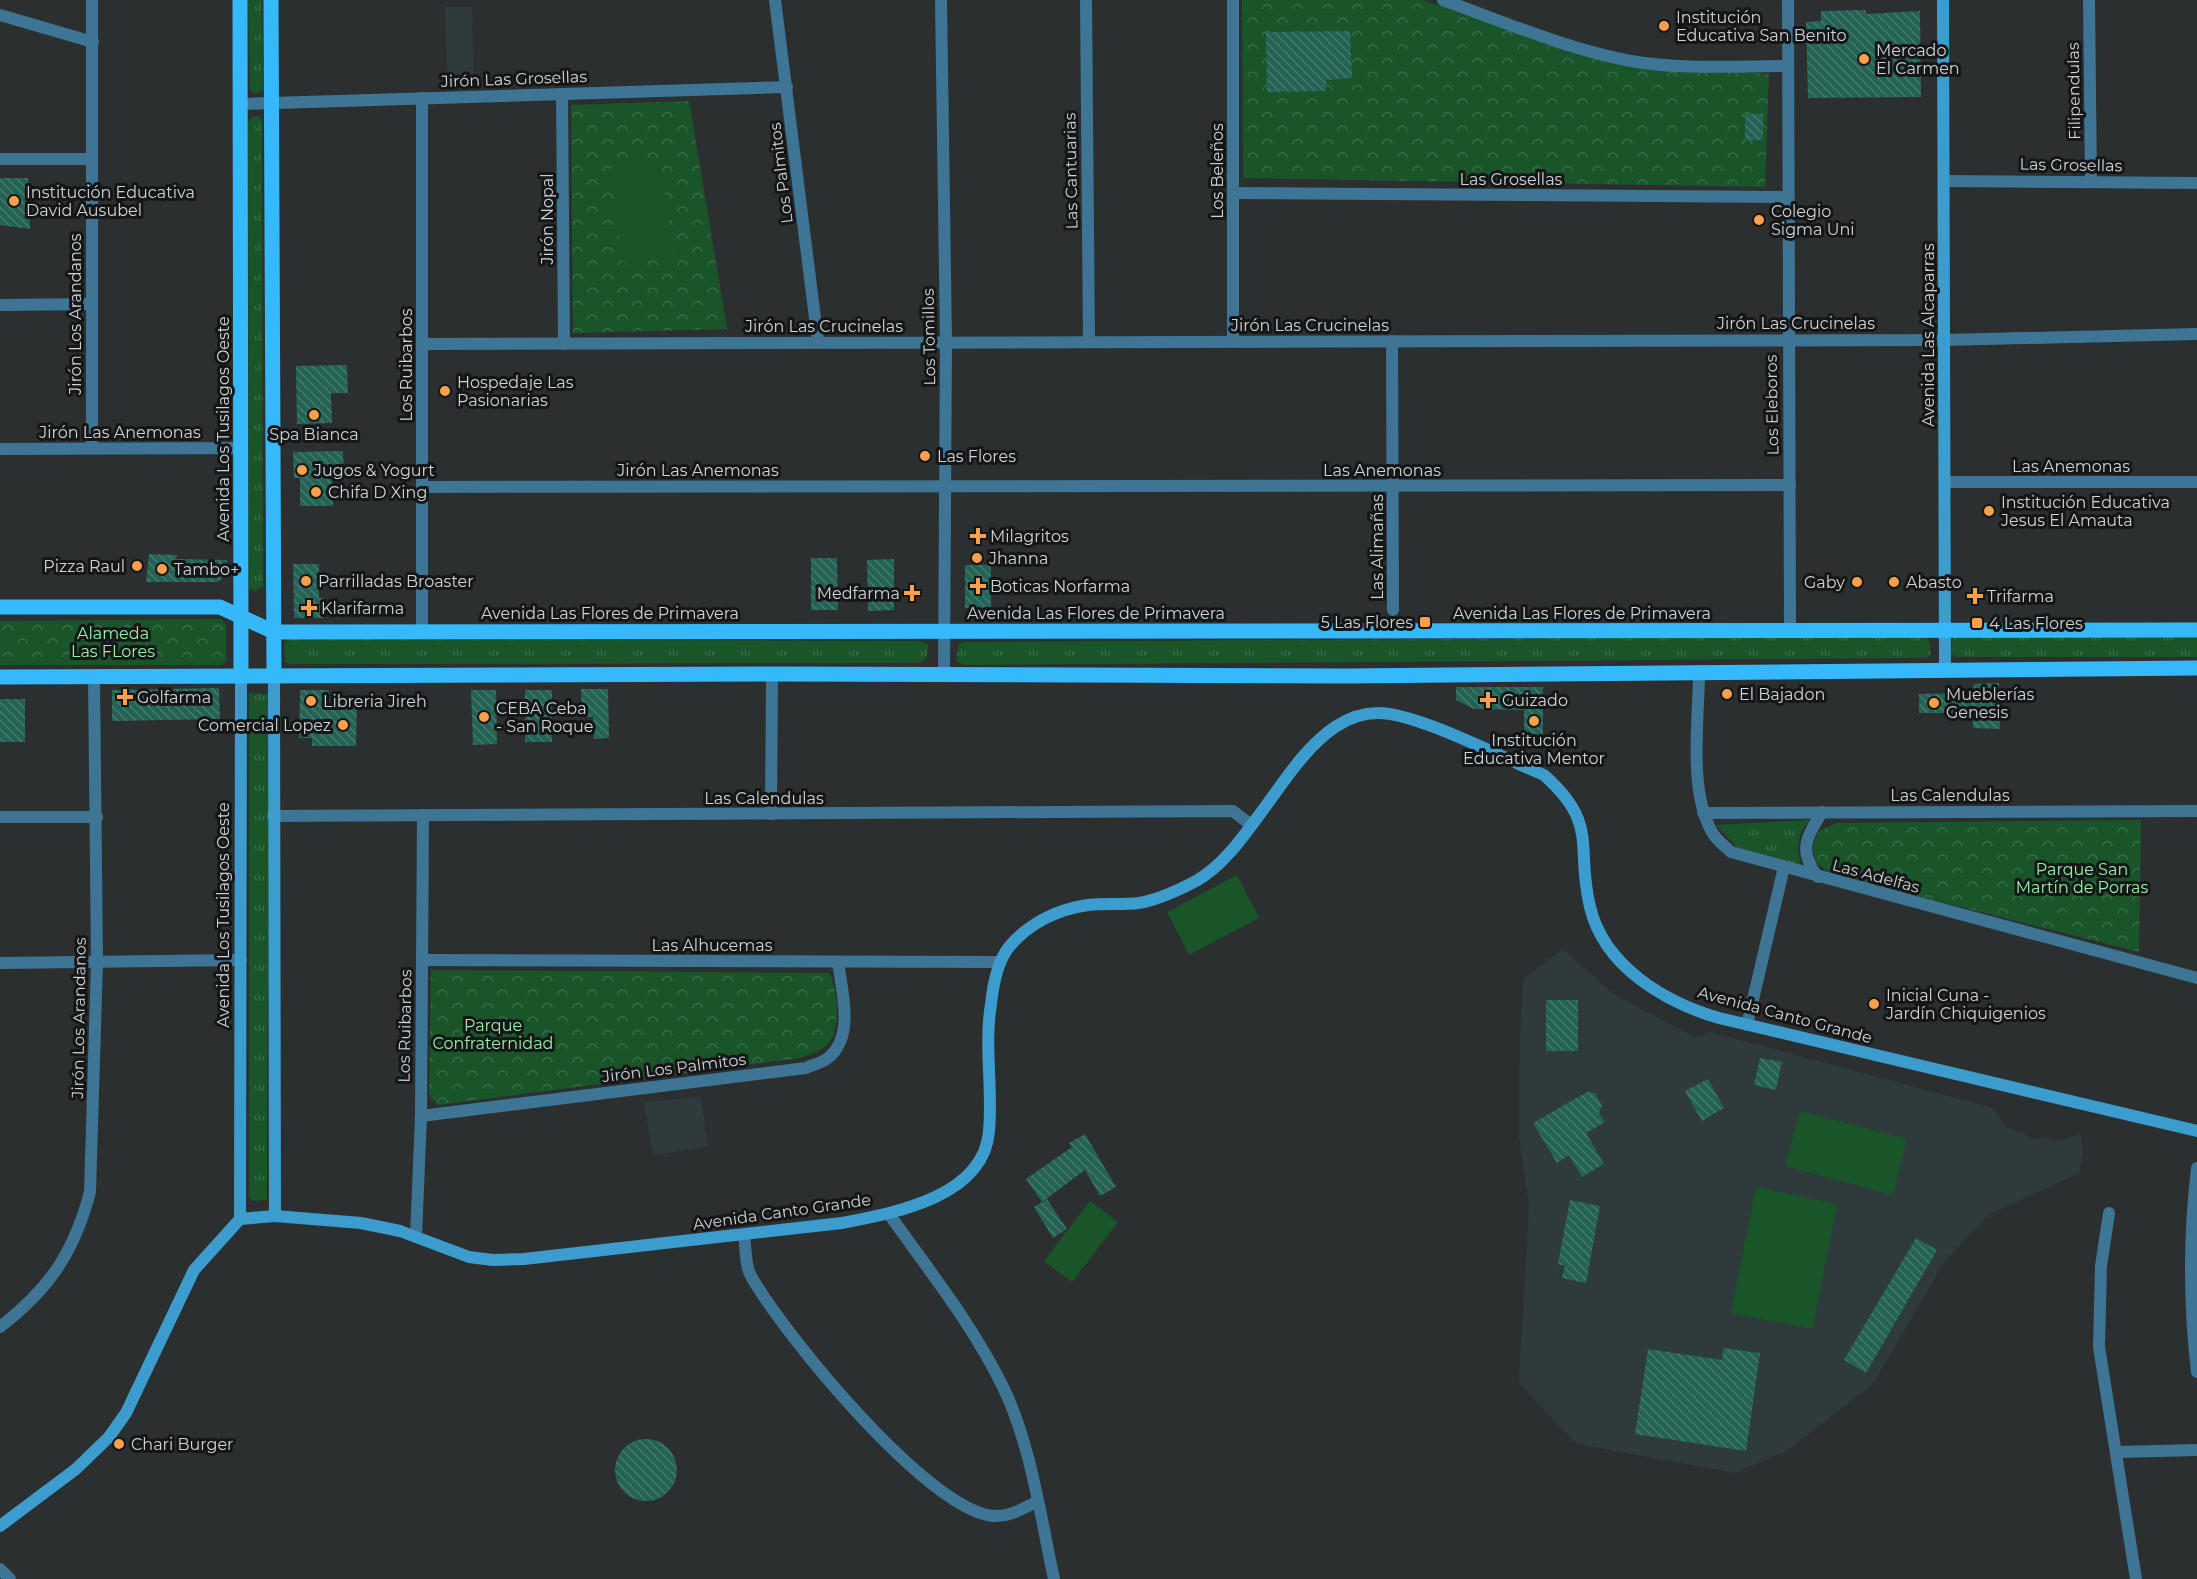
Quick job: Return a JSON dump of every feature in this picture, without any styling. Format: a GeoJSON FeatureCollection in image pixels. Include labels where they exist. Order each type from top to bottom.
{"type":"FeatureCollection","features":[{"type":"Feature","properties":{"kind":"main road","name":"Avenida Los Tusilagos Oeste"},"geometry":{"type":"LineString","coordinates":[[240,0],[242,104],[241,674]]}},
{"type":"Feature","properties":{"kind":"main road"},"geometry":{"type":"LineString","coordinates":[[271,0],[274,674]]}},
{"type":"Feature","properties":{"kind":"main road","name":"Avenida Las Flores de Primavera"},"geometry":{"type":"LineString","coordinates":[[0,607],[220,607],[274,632],[2197,630]]}},
{"type":"Feature","properties":{"kind":"main road"},"geometry":{"type":"LineString","coordinates":[[0,676],[944,674],[1348,676],[2197,668]]}},
{"type":"Feature","properties":{"kind":"street","name":"Jirón Los Arandanos"},"geometry":{"type":"LineString","coordinates":[[92,0],[92,448]]}},
{"type":"Feature","properties":{"kind":"street","name":"Los Palmitos"},"geometry":{"type":"LineString","coordinates":[[775,0],[818,342]]}},
{"type":"Feature","properties":{"kind":"street","name":"Los Tomillos"},"geometry":{"type":"LineString","coordinates":[[941,0],[946,341],[944,674]]}},
{"type":"Feature","properties":{"kind":"street","name":"Las Cantuarias"},"geometry":{"type":"LineString","coordinates":[[1086,0],[1089,342]]}},
{"type":"Feature","properties":{"kind":"street","name":"Los Beleños"},"geometry":{"type":"LineString","coordinates":[[1233,0],[1233,341]]}},
{"type":"Feature","properties":{"kind":"street"},"geometry":{"type":"LineString","coordinates":[[1443,0],[1600,54],[1634,62],[1671,65],[1788,66]]}},
{"type":"Feature","properties":{"kind":"street","name":"Los Eleboros"},"geometry":{"type":"LineString","coordinates":[[1788,0],[1790,630]]}},
{"type":"Feature","properties":{"kind":"street","name":"Avenida Las Alcaparras"},"geometry":{"type":"LineString","coordinates":[[1943,0],[1945,670]]}},
{"type":"Feature","properties":{"kind":"street","name":"Filipendulas"},"geometry":{"type":"LineString","coordinates":[[2089,0],[2091,182]]}},
{"type":"Feature","properties":{"kind":"street"},"geometry":{"type":"LineString","coordinates":[[0,15],[93,42]]}},
{"type":"Feature","properties":{"kind":"street","name":"Jirón Las Grosellas"},"geometry":{"type":"LineString","coordinates":[[242,104],[787,87]]}},
{"type":"Feature","properties":{"kind":"street","name":"Jirón Nopal"},"geometry":{"type":"LineString","coordinates":[[562,94],[564,344]]}},
{"type":"Feature","properties":{"kind":"street","name":"Los Ruibarbos"},"geometry":{"type":"LineString","coordinates":[[422,98],[422,632]]}},
{"type":"Feature","properties":{"kind":"street"},"geometry":{"type":"LineString","coordinates":[[0,159],[92,159]]}},
{"type":"Feature","properties":{"kind":"street","name":"Las Grosellas"},"geometry":{"type":"LineString","coordinates":[[1944,181],[2197,183]]}},
{"type":"Feature","properties":{"kind":"street","name":"Las Grosellas"},"geometry":{"type":"LineString","coordinates":[[1234,193],[1787,197]]}},
{"type":"Feature","properties":{"kind":"street"},"geometry":{"type":"LineString","coordinates":[[0,305],[92,304]]}},
{"type":"Feature","properties":{"kind":"street","name":"Jirón Las Crucinelas"},"geometry":{"type":"LineString","coordinates":[[423,344],[1944,340],[2197,334]]}},
{"type":"Feature","properties":{"kind":"street","name":"Las Alimañas"},"geometry":{"type":"LineString","coordinates":[[1392,341],[1393,610]]}},
{"type":"Feature","properties":{"kind":"street","name":"Jirón Las Anemonas"},"geometry":{"type":"LineString","coordinates":[[0,449],[241,448]]}},
{"type":"Feature","properties":{"kind":"street","name":"Las Anemonas"},"geometry":{"type":"LineString","coordinates":[[1946,482],[2197,482]]}},
{"type":"Feature","properties":{"kind":"street","name":"Las Anemonas"},"geometry":{"type":"LineString","coordinates":[[974,487],[1790,485]]}},
{"type":"Feature","properties":{"kind":"street","name":"Jirón Las Anemonas"},"geometry":{"type":"LineString","coordinates":[[422,487],[974,487]]}},
{"type":"Feature","properties":{"kind":"street","name":"Las Adelfas"},"geometry":{"type":"LineString","coordinates":[[1699,671],[1698,791],[1703,813],[1713,835],[1731,852],[1818,878],[2197,978]]}},
{"type":"Feature","properties":{"kind":"street","name":"Avenida Los Tusilagos Oeste"},"geometry":{"type":"LineString","coordinates":[[240,1219],[241,674]]}},
{"type":"Feature","properties":{"kind":"street"},"geometry":{"type":"LineString","coordinates":[[274,674],[275,1216]]}},
{"type":"Feature","properties":{"kind":"street"},"geometry":{"type":"LineString","coordinates":[[771,814],[772,674]]}},
{"type":"Feature","properties":{"kind":"street","name":"Jirón Los Arandanos"},"geometry":{"type":"LineString","coordinates":[[0,1327],[20,1312],[56,1275],[82,1223],[90,1192],[97,962],[94,677]]}},
{"type":"Feature","properties":{"kind":"street","name":"Avenida Canto Grande"},"geometry":{"type":"LineString","coordinates":[[240,1219],[275,1216],[361,1223],[416,1237],[469,1257],[514,1260],[744,1236],[889,1214],[950,1189],[972,1174],[987,1150],[990,1130],[988,1024],[1000,962],[1008,948],[1022,934],[1060,910],[1090,904],[1142,902],[1196,881],[1217,866],[1296,765],[1334,728],[1368,714],[1380,713],[1407,717],[1544,775],[1560,789],[1572,803],[1581,825],[1590,907],[1598,932],[1610,952],[1649,987],[1683,1005],[1708,1015],[1747,1025],[2197,1131]]}},
{"type":"Feature","properties":{"kind":"street","name":"Las Calendulas"},"geometry":{"type":"LineString","coordinates":[[273,816],[1233,811],[1251,825]]}},
{"type":"Feature","properties":{"kind":"street","name":"Las Calendulas"},"geometry":{"type":"LineString","coordinates":[[1703,813],[2197,811]]}},
{"type":"Feature","properties":{"kind":"street"},"geometry":{"type":"LineString","coordinates":[[1818,878],[1809,865],[1806,845],[1822,812]]}},
{"type":"Feature","properties":{"kind":"street","name":"Los Ruibarbos"},"geometry":{"type":"LineString","coordinates":[[416,1237],[421,1116],[423,815]]}},
{"type":"Feature","properties":{"kind":"street"},"geometry":{"type":"LineString","coordinates":[[0,818],[97,817]]}},
{"type":"Feature","properties":{"kind":"street"},"geometry":{"type":"LineString","coordinates":[[1747,1025],[1784,867]]}},
{"type":"Feature","properties":{"kind":"street"},"geometry":{"type":"LineString","coordinates":[[0,963],[241,960]]}},
{"type":"Feature","properties":{"kind":"street","name":"Las Alhucemas"},"geometry":{"type":"LineString","coordinates":[[423,960],[1000,962]]}},
{"type":"Feature","properties":{"kind":"street","name":"Jirón Los Palmitos"},"geometry":{"type":"LineString","coordinates":[[421,1116],[806,1068],[827,1059],[842,1039],[844,1007],[838,962]]}},
{"type":"Feature","properties":{"kind":"street"},"geometry":{"type":"LineString","coordinates":[[2197,1168],[2192,1216],[2191,1322],[2197,1372]]}},
{"type":"Feature","properties":{"kind":"street"},"geometry":{"type":"LineString","coordinates":[[2109,1213],[2101,1266],[2099,1347],[2136,1579]]}},
{"type":"Feature","properties":{"kind":"street"},"geometry":{"type":"LineString","coordinates":[[889,1214],[966,1324],[1002,1385],[1026,1448],[1054,1579]]}},
{"type":"Feature","properties":{"kind":"street"},"geometry":{"type":"LineString","coordinates":[[0,1526],[76,1469],[109,1437],[126,1413],[194,1270],[240,1219]]}},
{"type":"Feature","properties":{"kind":"street"},"geometry":{"type":"LineString","coordinates":[[744,1236],[749,1274],[787,1327],[877,1436],[966,1508],[993,1516],[1011,1515],[1036,1502]]}},
{"type":"Feature","properties":{"kind":"street"},"geometry":{"type":"LineString","coordinates":[[2117,1452],[2197,1450]]}},
{"type":"Feature","properties":{"kind":"street"},"geometry":{"type":"LineString","coordinates":[[0,1569],[10,1579]]}},
{"type":"Feature","properties":{"kind":"shaded area"},"geometry":{"type":"Polygon","coordinates":[[[445,7],[472,7],[474,74],[447,75],[445,7]]]}},
{"type":"Feature","properties":{"kind":"shaded area"},"geometry":{"type":"Polygon","coordinates":[[[1563,949],[1613,994],[1697,1038],[1710,1032],[1993,1108],[2006,1127],[2035,1139],[2046,1137],[2054,1141],[2081,1134],[2083,1154],[2079,1173],[1988,1215],[1945,1261],[1873,1384],[1785,1452],[1735,1473],[1577,1444],[1519,1383],[1529,1205],[1519,1138],[1523,979],[1563,949]]]}},
{"type":"Feature","properties":{"kind":"shaded area"},"geometry":{"type":"Polygon","coordinates":[[[701,1097],[708,1147],[653,1155],[644,1102],[701,1097]]]}},
{"type":"Feature","properties":{"kind":"green space"},"geometry":{"type":"Polygon","coordinates":[[[248,0],[262,0],[263,89],[256,94],[250,91],[248,0]]]}},
{"type":"Feature","properties":{"kind":"green space"},"geometry":{"type":"Polygon","coordinates":[[[1242,0],[1423,0],[1588,56],[1663,67],[1769,74],[1765,187],[1243,178],[1242,0]]]}},
{"type":"Feature","properties":{"kind":"green space"},"geometry":{"type":"Polygon","coordinates":[[[689,101],[727,329],[573,333],[571,105],[689,101]]]}},
{"type":"Feature","properties":{"kind":"green space"},"geometry":{"type":"Polygon","coordinates":[[[259,116],[262,121],[263,587],[255,591],[249,588],[248,122],[252,117],[259,116]]]}},
{"type":"Feature","properties":{"kind":"green space"},"geometry":{"type":"Polygon","coordinates":[[[661,160],[673,257],[623,263],[611,166],[661,160]]]}},
{"type":"Feature","properties":{"kind":"green space","name":"Alameda Las FLores"},"geometry":{"type":"Polygon","coordinates":[[[221,619],[226,624],[226,661],[221,665],[0,665],[0,621],[221,619]]]}},
{"type":"Feature","properties":{"kind":"green space"},"geometry":{"type":"Polygon","coordinates":[[[2197,636],[2197,657],[1956,657],[1951,654],[1953,637],[2197,636]]]}},
{"type":"Feature","properties":{"kind":"green space"},"geometry":{"type":"Polygon","coordinates":[[[1928,637],[1931,653],[1928,658],[964,665],[956,661],[959,643],[965,642],[1928,637]]]}},
{"type":"Feature","properties":{"kind":"green space"},"geometry":{"type":"Polygon","coordinates":[[[288,639],[921,641],[928,644],[927,658],[920,663],[288,664],[285,662],[284,643],[288,639]]]}},
{"type":"Feature","properties":{"kind":"green space"},"geometry":{"type":"Polygon","coordinates":[[[249,693],[269,694],[267,1197],[266,1200],[254,1201],[249,1197],[249,693]]]}},
{"type":"Feature","properties":{"kind":"green space"},"geometry":{"type":"Polygon","coordinates":[[[1809,820],[1798,843],[1802,868],[1737,847],[1716,825],[1809,820]]]}},
{"type":"Feature","properties":{"kind":"green space","name":"Parque San Martín de Porras"},"geometry":{"type":"Polygon","coordinates":[[[2141,820],[2139,952],[1831,874],[1815,862],[1813,845],[1818,832],[1836,823],[2141,820]]]}},
{"type":"Feature","properties":{"kind":"green space"},"geometry":{"type":"Polygon","coordinates":[[[1237,875],[1259,918],[1189,955],[1167,912],[1237,875]]]}},
{"type":"Feature","properties":{"kind":"green space","name":"Parque Confraternidad"},"geometry":{"type":"Polygon","coordinates":[[[431,970],[829,973],[836,996],[835,1031],[826,1046],[800,1058],[438,1105],[429,1096],[431,970]]]}},
{"type":"Feature","properties":{"kind":"green space"},"geometry":{"type":"Polygon","coordinates":[[[1800,1111],[1907,1139],[1893,1195],[1785,1166],[1800,1111]]]}},
{"type":"Feature","properties":{"kind":"green space"},"geometry":{"type":"Polygon","coordinates":[[[1756,1187],[1837,1204],[1812,1329],[1731,1313],[1756,1187]]]}},
{"type":"Feature","properties":{"kind":"green space"},"geometry":{"type":"Polygon","coordinates":[[[1090,1201],[1118,1222],[1072,1282],[1044,1261],[1090,1201]]]}},
{"type":"Feature","properties":{"kind":"building","name":"Mercado El Carmen"},"geometry":{"type":"Polygon","coordinates":[[[1865,10],[1867,14],[1920,11],[1921,97],[1808,98],[1806,22],[1821,21],[1821,11],[1865,10]]]}},
{"type":"Feature","properties":{"kind":"building"},"geometry":{"type":"Polygon","coordinates":[[[1350,31],[1352,78],[1326,80],[1326,91],[1267,92],[1266,32],[1350,31]]]}},
{"type":"Feature","properties":{"kind":"building"},"geometry":{"type":"Polygon","coordinates":[[[1745,114],[1763,114],[1763,140],[1745,140],[1745,114]]]}},
{"type":"Feature","properties":{"kind":"building","name":"Institución Educativa David Ausubel"},"geometry":{"type":"Polygon","coordinates":[[[0,178],[28,178],[30,229],[0,225],[0,178]]]}},
{"type":"Feature","properties":{"kind":"building"},"geometry":{"type":"Polygon","coordinates":[[[347,365],[348,393],[331,393],[332,423],[297,424],[296,366],[347,365]]]}},
{"type":"Feature","properties":{"kind":"building"},"geometry":{"type":"Polygon","coordinates":[[[343,451],[344,476],[332,477],[333,506],[300,506],[300,478],[294,478],[293,452],[343,451]]]}},
{"type":"Feature","properties":{"kind":"building"},"geometry":{"type":"Polygon","coordinates":[[[149,554],[177,555],[176,559],[227,560],[227,574],[218,582],[146,582],[149,554]]]}},
{"type":"Feature","properties":{"kind":"building"},"geometry":{"type":"Polygon","coordinates":[[[811,558],[837,558],[838,610],[811,610],[811,558]]]}},
{"type":"Feature","properties":{"kind":"building"},"geometry":{"type":"Polygon","coordinates":[[[894,559],[894,610],[868,611],[867,560],[894,559]]]}},
{"type":"Feature","properties":{"kind":"building"},"geometry":{"type":"Polygon","coordinates":[[[293,564],[319,564],[319,598],[324,598],[324,618],[294,618],[293,564]]]}},
{"type":"Feature","properties":{"kind":"building","name":"Boticas Norfarma"},"geometry":{"type":"Polygon","coordinates":[[[965,565],[991,565],[991,608],[965,608],[965,565]]]}},
{"type":"Feature","properties":{"kind":"building"},"geometry":{"type":"Polygon","coordinates":[[[1999,683],[2000,729],[1973,728],[1973,713],[1919,713],[1919,694],[1973,693],[1974,684],[1999,683]]]}},
{"type":"Feature","properties":{"kind":"building","name":"Institución Educativa Mentor"},"geometry":{"type":"Polygon","coordinates":[[[1456,687],[1543,687],[1543,743],[1524,732],[1524,710],[1474,709],[1456,700],[1456,687]]]}},
{"type":"Feature","properties":{"kind":"building"},"geometry":{"type":"Polygon","coordinates":[[[219,688],[220,719],[112,721],[112,690],[219,688]]]}},
{"type":"Feature","properties":{"kind":"building"},"geometry":{"type":"Polygon","coordinates":[[[581,689],[608,689],[609,738],[594,739],[593,717],[582,717],[581,689]]]}},
{"type":"Feature","properties":{"kind":"building"},"geometry":{"type":"Polygon","coordinates":[[[300,690],[329,690],[329,703],[357,703],[356,746],[312,746],[312,738],[299,738],[300,690]]]}},
{"type":"Feature","properties":{"kind":"building","name":"CEBA Ceba - San Roque"},"geometry":{"type":"Polygon","coordinates":[[[471,690],[496,690],[497,744],[473,745],[471,690]]]}},
{"type":"Feature","properties":{"kind":"building"},"geometry":{"type":"Polygon","coordinates":[[[525,690],[552,690],[552,742],[525,742],[525,690]]]}},
{"type":"Feature","properties":{"kind":"building"},"geometry":{"type":"Polygon","coordinates":[[[0,699],[25,699],[25,742],[0,742],[0,699]]]}},
{"type":"Feature","properties":{"kind":"building"},"geometry":{"type":"Polygon","coordinates":[[[1546,1000],[1578,1000],[1578,1051],[1546,1051],[1546,1000]]]}},
{"type":"Feature","properties":{"kind":"building"},"geometry":{"type":"Polygon","coordinates":[[[1760,1058],[1782,1062],[1776,1090],[1754,1085],[1760,1058]]]}},
{"type":"Feature","properties":{"kind":"building"},"geometry":{"type":"Polygon","coordinates":[[[1708,1079],[1724,1108],[1702,1121],[1685,1091],[1708,1079]]]}},
{"type":"Feature","properties":{"kind":"building"},"geometry":{"type":"Polygon","coordinates":[[[1587,1092],[1595,1093],[1602,1105],[1599,1113],[1605,1122],[1586,1133],[1604,1164],[1582,1177],[1569,1155],[1557,1163],[1533,1123],[1587,1092]]]}},
{"type":"Feature","properties":{"kind":"building"},"geometry":{"type":"Polygon","coordinates":[[[1085,1134],[1116,1187],[1100,1196],[1085,1170],[1042,1202],[1026,1179],[1072,1147],[1069,1143],[1085,1134]]]}},
{"type":"Feature","properties":{"kind":"building"},"geometry":{"type":"Polygon","coordinates":[[[1047,1199],[1067,1229],[1053,1238],[1034,1207],[1047,1199]]]}},
{"type":"Feature","properties":{"kind":"building"},"geometry":{"type":"Polygon","coordinates":[[[1570,1200],[1600,1206],[1586,1283],[1562,1278],[1565,1266],[1558,1264],[1570,1200]]]}},
{"type":"Feature","properties":{"kind":"building"},"geometry":{"type":"Polygon","coordinates":[[[1916,1238],[1937,1250],[1866,1373],[1844,1360],[1916,1238]]]}},
{"type":"Feature","properties":{"kind":"building"},"geometry":{"type":"Polygon","coordinates":[[[1723,1348],[1760,1353],[1746,1451],[1635,1434],[1648,1349],[1722,1360],[1723,1348]]]}},
{"type":"Feature","properties":{"kind":"building"},"geometry":{"type":"Polygon","coordinates":[[[640,1439],[652,1439],[668,1448],[675,1458],[677,1470],[675,1482],[668,1492],[652,1501],[640,1501],[629,1496],[620,1487],[615,1476],[615,1464],[620,1453],[629,1444],[640,1439]]]}},
{"type":"Feature","properties":{"kind":"place","name":"Institución Educativa San Benito"},"geometry":{"type":"Point","coordinates":[1664,26]}},
{"type":"Feature","properties":{"kind":"place","name":"Mercado El Carmen"},"geometry":{"type":"Point","coordinates":[1864,59]}},
{"type":"Feature","properties":{"kind":"place","name":"Institución Educativa David Ausubel"},"geometry":{"type":"Point","coordinates":[14,201]}},
{"type":"Feature","properties":{"kind":"place","name":"Colegio Sigma Uni"},"geometry":{"type":"Point","coordinates":[1759,220]}},
{"type":"Feature","properties":{"kind":"place","name":"Hospedaje Las Pasionarias"},"geometry":{"type":"Point","coordinates":[445,391]}},
{"type":"Feature","properties":{"kind":"place","name":"Spa Bianca"},"geometry":{"type":"Point","coordinates":[314,415]}},
{"type":"Feature","properties":{"kind":"place","name":"Las Flores"},"geometry":{"type":"Point","coordinates":[925,456]}},
{"type":"Feature","properties":{"kind":"place","name":"Jugos & Yogurt"},"geometry":{"type":"Point","coordinates":[302,470]}},
{"type":"Feature","properties":{"kind":"place","name":"Chifa D Xing"},"geometry":{"type":"Point","coordinates":[316,492]}},
{"type":"Feature","properties":{"kind":"place","name":"Institución Educativa Jesus El Amauta"},"geometry":{"type":"Point","coordinates":[1989,511]}},
{"type":"Feature","properties":{"kind":"place","name":"Milagritos"},"geometry":{"type":"Point","coordinates":[978,536]}},
{"type":"Feature","properties":{"kind":"place","name":"Jhanna"},"geometry":{"type":"Point","coordinates":[977,558]}},
{"type":"Feature","properties":{"kind":"place","name":"Pizza Raul"},"geometry":{"type":"Point","coordinates":[137,566]}},
{"type":"Feature","properties":{"kind":"place","name":"Tambo+"},"geometry":{"type":"Point","coordinates":[162,569]}},
{"type":"Feature","properties":{"kind":"place","name":"Parrilladas Broaster"},"geometry":{"type":"Point","coordinates":[306,581]}},
{"type":"Feature","properties":{"kind":"place","name":"Gaby"},"geometry":{"type":"Point","coordinates":[1857,582]}},
{"type":"Feature","properties":{"kind":"place","name":"Abasto"},"geometry":{"type":"Point","coordinates":[1894,582]}},
{"type":"Feature","properties":{"kind":"place","name":"Boticas Norfarma"},"geometry":{"type":"Point","coordinates":[978,586]}},
{"type":"Feature","properties":{"kind":"place","name":"Medfarma"},"geometry":{"type":"Point","coordinates":[912,593]}},
{"type":"Feature","properties":{"kind":"place","name":"Trifarma"},"geometry":{"type":"Point","coordinates":[1975,596]}},
{"type":"Feature","properties":{"kind":"place","name":"Klarifarma"},"geometry":{"type":"Point","coordinates":[309,608]}},
{"type":"Feature","properties":{"kind":"place","name":"5 Las Flores"},"geometry":{"type":"Point","coordinates":[1425,622]}},
{"type":"Feature","properties":{"kind":"place","name":"4 Las Flores"},"geometry":{"type":"Point","coordinates":[1977,623]}},
{"type":"Feature","properties":{"kind":"place","name":"El Bajadon"},"geometry":{"type":"Point","coordinates":[1727,694]}},
{"type":"Feature","properties":{"kind":"place","name":"Golfarma"},"geometry":{"type":"Point","coordinates":[125,697]}},
{"type":"Feature","properties":{"kind":"place","name":"Guizado"},"geometry":{"type":"Point","coordinates":[1488,700]}},
{"type":"Feature","properties":{"kind":"place","name":"Libreria Jireh"},"geometry":{"type":"Point","coordinates":[311,701]}},
{"type":"Feature","properties":{"kind":"place","name":"Mueblerías Genesis"},"geometry":{"type":"Point","coordinates":[1934,703]}},
{"type":"Feature","properties":{"kind":"place","name":"CEBA Ceba - San Roque"},"geometry":{"type":"Point","coordinates":[484,717]}},
{"type":"Feature","properties":{"kind":"place","name":"Institución Educativa Mentor"},"geometry":{"type":"Point","coordinates":[1534,721]}},
{"type":"Feature","properties":{"kind":"place","name":"Comercial Lopez"},"geometry":{"type":"Point","coordinates":[343,725]}},
{"type":"Feature","properties":{"kind":"place","name":"Inicial Cuna - Jardín Chiquigenios"},"geometry":{"type":"Point","coordinates":[1874,1004]}},
{"type":"Feature","properties":{"kind":"place","name":"Chari Burger"},"geometry":{"type":"Point","coordinates":[119,1444]}}]}
